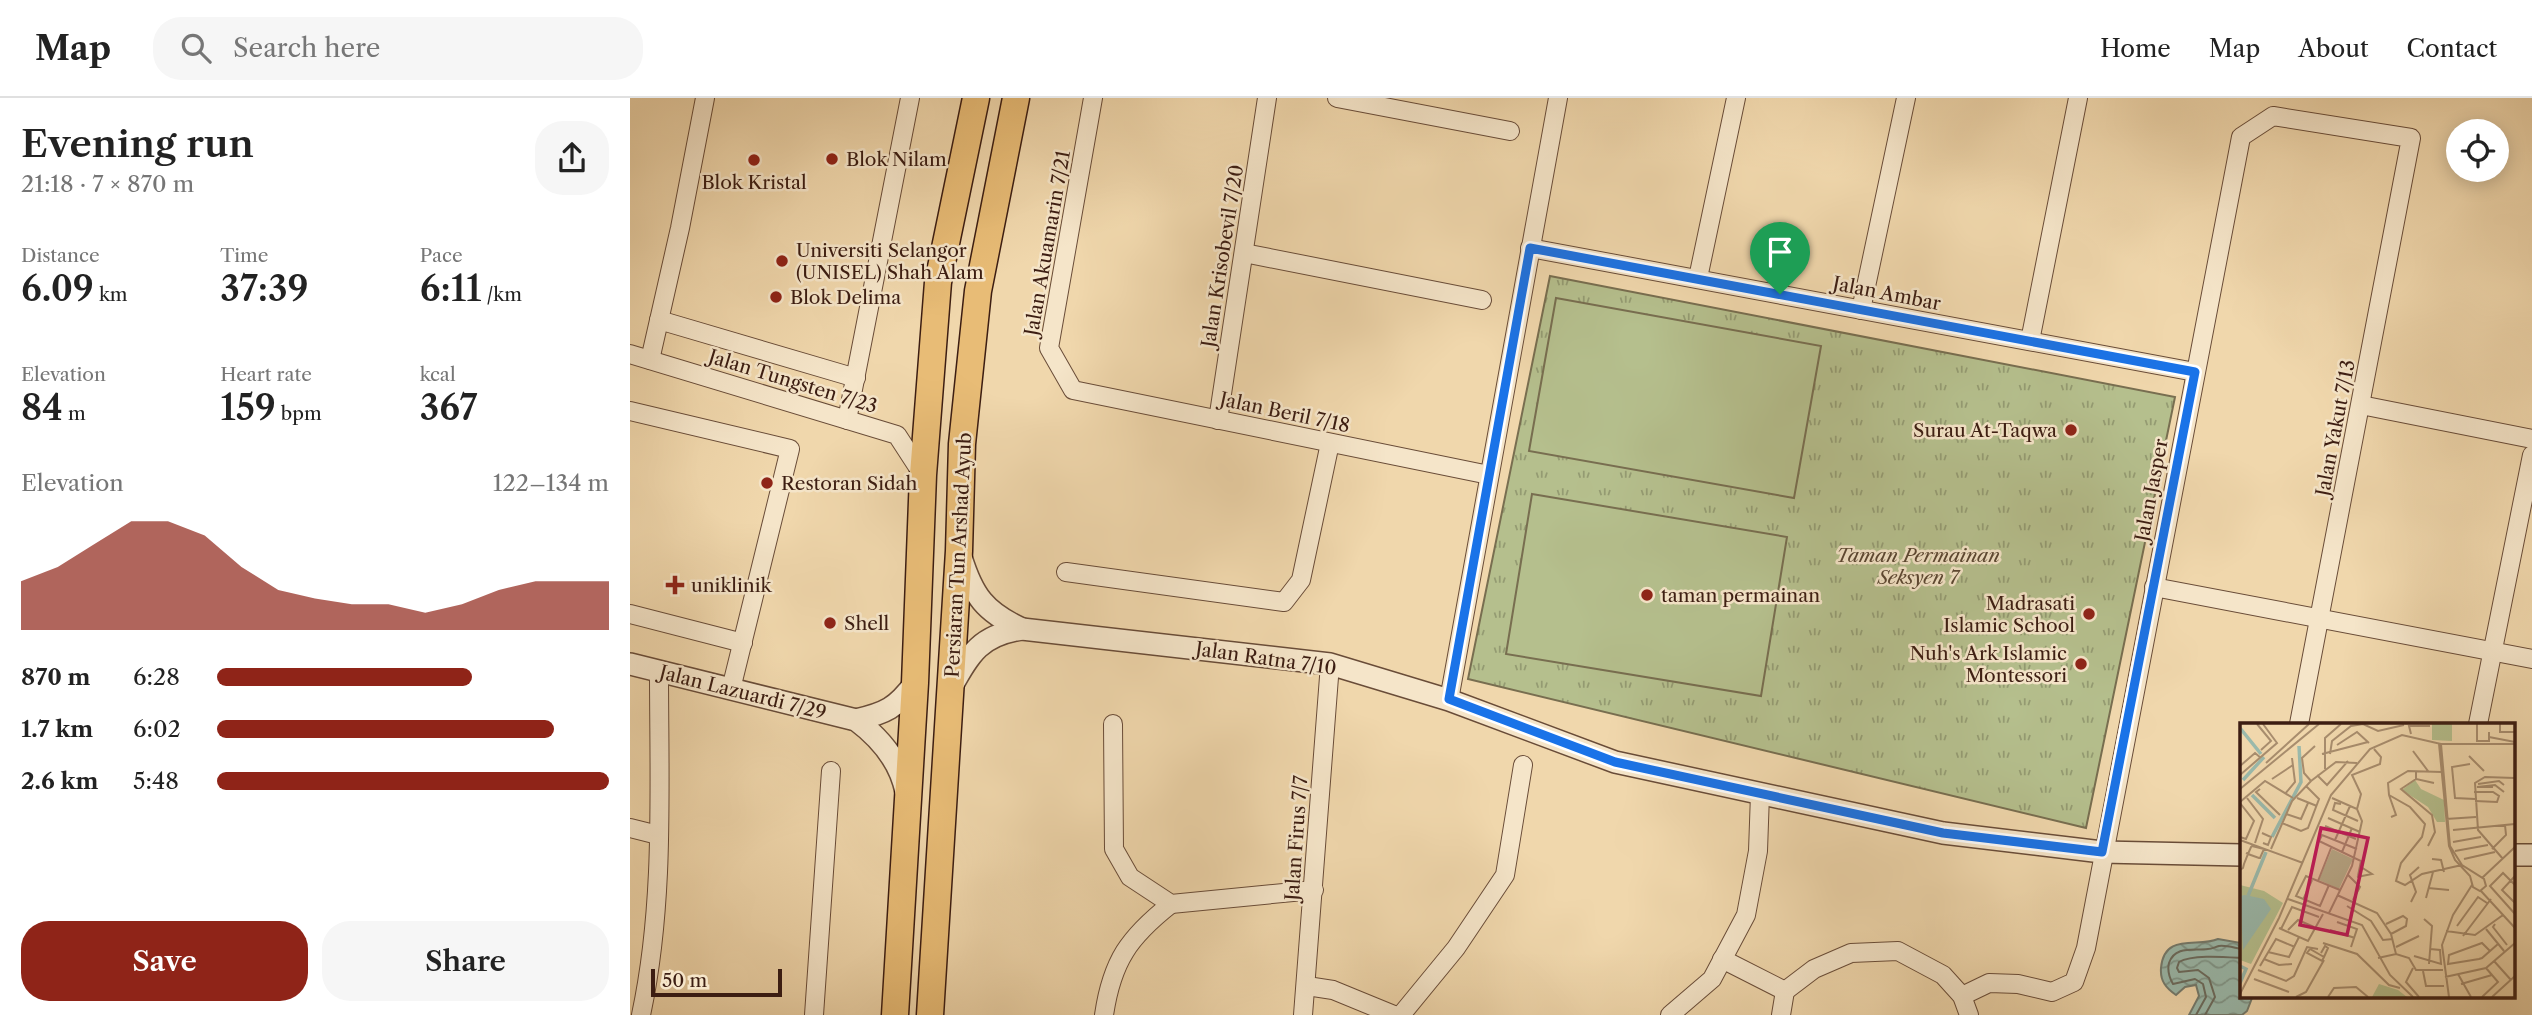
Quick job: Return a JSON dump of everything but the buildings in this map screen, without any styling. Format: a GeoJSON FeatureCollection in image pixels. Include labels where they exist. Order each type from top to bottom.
{"type":"FeatureCollection","features":[{"type":"Feature","properties":{"kind":"main road","name":"Persiaran Tun Arshad Ayub"},"geometry":{"type":"LineString","coordinates":[[895,1015],[915,683],[923,475],[938,282],[976,98]]}},
{"type":"Feature","properties":{"kind":"main road","name":"Persiaran Tun Arshad Ayub"},"geometry":{"type":"LineString","coordinates":[[930,1015],[959,551],[962,444],[978,291],[1016,98]]}},
{"type":"Feature","properties":{"kind":"street"},"geometry":{"type":"LineString","coordinates":[[650,360],[680,228],[705,98]]}},
{"type":"Feature","properties":{"kind":"street"},"geometry":{"type":"LineString","coordinates":[[847,420],[910,98]]}},
{"type":"Feature","properties":{"kind":"street","name":"Jalan Akuamarin 7/21"},"geometry":{"type":"LineString","coordinates":[[1073,390],[1049,348],[1093,98]]}},
{"type":"Feature","properties":{"kind":"street","name":"Jalan Krisobevil 7/20"},"geometry":{"type":"LineString","coordinates":[[1218,420],[1267,98]]}},
{"type":"Feature","properties":{"kind":"street"},"geometry":{"type":"LineString","coordinates":[[1339,98],[1510,131]]}},
{"type":"Feature","properties":{"kind":"street"},"geometry":{"type":"LineString","coordinates":[[1449,699],[1558,98]]}},
{"type":"Feature","properties":{"kind":"street"},"geometry":{"type":"LineString","coordinates":[[1698,278],[1736,98]]}},
{"type":"Feature","properties":{"kind":"street"},"geometry":{"type":"LineString","coordinates":[[1861,310],[1906,98]]}},
{"type":"Feature","properties":{"kind":"street"},"geometry":{"type":"LineString","coordinates":[[2030,341],[2078,98]]}},
{"type":"Feature","properties":{"kind":"street","name":"Jalan Yakut 7/13"},"geometry":{"type":"LineString","coordinates":[[2241,137],[2273,116],[2411,138],[2299,723]]}},
{"type":"Feature","properties":{"kind":"street","name":"Jalan Jasper"},"geometry":{"type":"LineString","coordinates":[[1962,996],[1989,983],[2018,984],[2052,992],[2074,982],[2085,948],[2241,137]]}},
{"type":"Feature","properties":{"kind":"street","name":"Jalan Ambar"},"geometry":{"type":"LineString","coordinates":[[1530,248],[2195,372]]}},
{"type":"Feature","properties":{"kind":"street"},"geometry":{"type":"LineString","coordinates":[[1244,253],[1482,300]]}},
{"type":"Feature","properties":{"kind":"street"},"geometry":{"type":"LineString","coordinates":[[659,320],[856,378]]}},
{"type":"Feature","properties":{"kind":"street","name":"Jalan Tungsten 7/23"},"geometry":{"type":"LineString","coordinates":[[630,354],[897,435],[923,475]]}},
{"type":"Feature","properties":{"kind":"street","name":"Jalan Beril 7/18"},"geometry":{"type":"LineString","coordinates":[[1073,390],[1489,475]]}},
{"type":"Feature","properties":{"kind":"street"},"geometry":{"type":"LineString","coordinates":[[2361,405],[2532,439]]}},
{"type":"Feature","properties":{"kind":"street"},"geometry":{"type":"LineString","coordinates":[[897,435],[913,425],[928,409]]}},
{"type":"Feature","properties":{"kind":"street"},"geometry":{"type":"LineString","coordinates":[[630,411],[790,449],[731,689]]}},
{"type":"Feature","properties":{"kind":"street"},"geometry":{"type":"LineString","coordinates":[[1066,572],[1284,602],[1301,580],[1329,443]]}},
{"type":"Feature","properties":{"kind":"street"},"geometry":{"type":"LineString","coordinates":[[2478,723],[2532,454]]}},
{"type":"Feature","properties":{"kind":"street","name":"Jalan Ratna 7/10"},"geometry":{"type":"LineString","coordinates":[[959,551],[974,592],[989,611],[999,619],[1022,629],[1330,664],[1449,699],[1615,762],[1943,833],[2102,852],[2240,855]]}},
{"type":"Feature","properties":{"kind":"street"},"geometry":{"type":"LineString","coordinates":[[2154,587],[2532,659]]}},
{"type":"Feature","properties":{"kind":"street"},"geometry":{"type":"LineString","coordinates":[[630,614],[743,643]]}},
{"type":"Feature","properties":{"kind":"street","name":"Jalan Ratna 7/10"},"geometry":{"type":"LineString","coordinates":[[950,690],[966,660],[981,644],[1006,632],[1022,629]]}},
{"type":"Feature","properties":{"kind":"street","name":"Jalan Lazuardi 7/29"},"geometry":{"type":"LineString","coordinates":[[630,664],[856,720]]}},
{"type":"Feature","properties":{"kind":"street","name":"Jalan Firus 7/7"},"geometry":{"type":"LineString","coordinates":[[1303,1015],[1330,664]]}},
{"type":"Feature","properties":{"kind":"street"},"geometry":{"type":"LineString","coordinates":[[637,1013],[651,967],[658,835],[659,671]]}},
{"type":"Feature","properties":{"kind":"street"},"geometry":{"type":"LineString","coordinates":[[856,720],[890,710],[915,683]]}},
{"type":"Feature","properties":{"kind":"street"},"geometry":{"type":"LineString","coordinates":[[856,720],[883,744],[892,756],[904,783],[908,804]]}},
{"type":"Feature","properties":{"kind":"street"},"geometry":{"type":"LineString","coordinates":[[1113,724],[1114,849],[1130,877],[1171,904]]}},
{"type":"Feature","properties":{"kind":"street"},"geometry":{"type":"LineString","coordinates":[[1401,1015],[1456,948],[1505,875],[1523,765]]}},
{"type":"Feature","properties":{"kind":"street"},"geometry":{"type":"LineString","coordinates":[[814,1015],[831,771]]}},
{"type":"Feature","properties":{"kind":"street"},"geometry":{"type":"LineString","coordinates":[[1670,1015],[1712,979],[1746,915],[1758,852],[1760,794]]}},
{"type":"Feature","properties":{"kind":"street"},"geometry":{"type":"LineString","coordinates":[[630,828],[658,835]]}},
{"type":"Feature","properties":{"kind":"street"},"geometry":{"type":"LineString","coordinates":[[2514,855],[2532,855]]}},
{"type":"Feature","properties":{"kind":"street"},"geometry":{"type":"LineString","coordinates":[[1104,1015],[1122,953],[1144,925],[1171,904],[1314,890]]}},
{"type":"Feature","properties":{"kind":"street"},"geometry":{"type":"LineString","coordinates":[[1781,1015],[1785,991],[1814,969],[1851,953],[1898,951],[1943,975],[1962,996],[1969,1015]]}},
{"type":"Feature","properties":{"kind":"street"},"geometry":{"type":"LineString","coordinates":[[1722,959],[1785,991]]}},
{"type":"Feature","properties":{"kind":"street"},"geometry":{"type":"LineString","coordinates":[[1307,986],[1333,990],[1394,1015]]}},
{"type":"Feature","properties":{"kind":"green space","name":"Taman Permainan Seksyen 7"},"geometry":{"type":"Polygon","coordinates":[[[1550,276],[2175,397],[2086,828],[1468,679],[1550,276]]]}},
{"type":"Feature","properties":{"kind":"green space"},"geometry":{"type":"Polygon","coordinates":[[[1556,298],[1821,346],[1794,498],[1529,451],[1556,298]]]}},
{"type":"Feature","properties":{"kind":"green space","name":"taman permainan"},"geometry":{"type":"Polygon","coordinates":[[[1532,494],[1787,537],[1761,696],[1506,654],[1532,494]]]}},
{"type":"Feature","properties":{"kind":"water"},"geometry":{"type":"Polygon","coordinates":[[[2218,939],[2240,943],[2240,998],[2252,998],[2247,1011],[2242,1015],[2189,1015],[2199,996],[2196,985],[2185,987],[2176,995],[2164,984],[2161,968],[2163,957],[2168,950],[2183,943],[2218,939]]]}},
{"type":"Feature","properties":{"kind":"place","name":"Blok Nilam"},"geometry":{"type":"Point","coordinates":[832,159]}},
{"type":"Feature","properties":{"kind":"place","name":"Blok Kristal"},"geometry":{"type":"Point","coordinates":[754,160]}},
{"type":"Feature","properties":{"kind":"place","name":"Universiti Selangor (UNISEL) Shah Alam"},"geometry":{"type":"Point","coordinates":[782,261]}},
{"type":"Feature","properties":{"kind":"place","name":"Blok Delima"},"geometry":{"type":"Point","coordinates":[776,297]}},
{"type":"Feature","properties":{"kind":"place","name":"Surau At-Taqwa"},"geometry":{"type":"Point","coordinates":[2071,430]}},
{"type":"Feature","properties":{"kind":"place","name":"Restoran Sidah"},"geometry":{"type":"Point","coordinates":[767,483]}},
{"type":"Feature","properties":{"kind":"place","name":"uniklinik"},"geometry":{"type":"Point","coordinates":[675,585]}},
{"type":"Feature","properties":{"kind":"place","name":"taman permainan"},"geometry":{"type":"Point","coordinates":[1647,595]}},
{"type":"Feature","properties":{"kind":"place","name":"Madrasati Islamic School"},"geometry":{"type":"Point","coordinates":[2089,614]}},
{"type":"Feature","properties":{"kind":"place","name":"Shell"},"geometry":{"type":"Point","coordinates":[830,623]}},
{"type":"Feature","properties":{"kind":"place","name":"Nuh's Ark Islamic Montessori"},"geometry":{"type":"Point","coordinates":[2081,664]}},
{"type":"Feature","properties":{"kind":"route"},"geometry":{"type":"LineString","coordinates":[[1530,248],[1780,294],[2195,372],[2102,852],[1943,833],[1615,762],[1449,699],[1530,248]]}}]}
